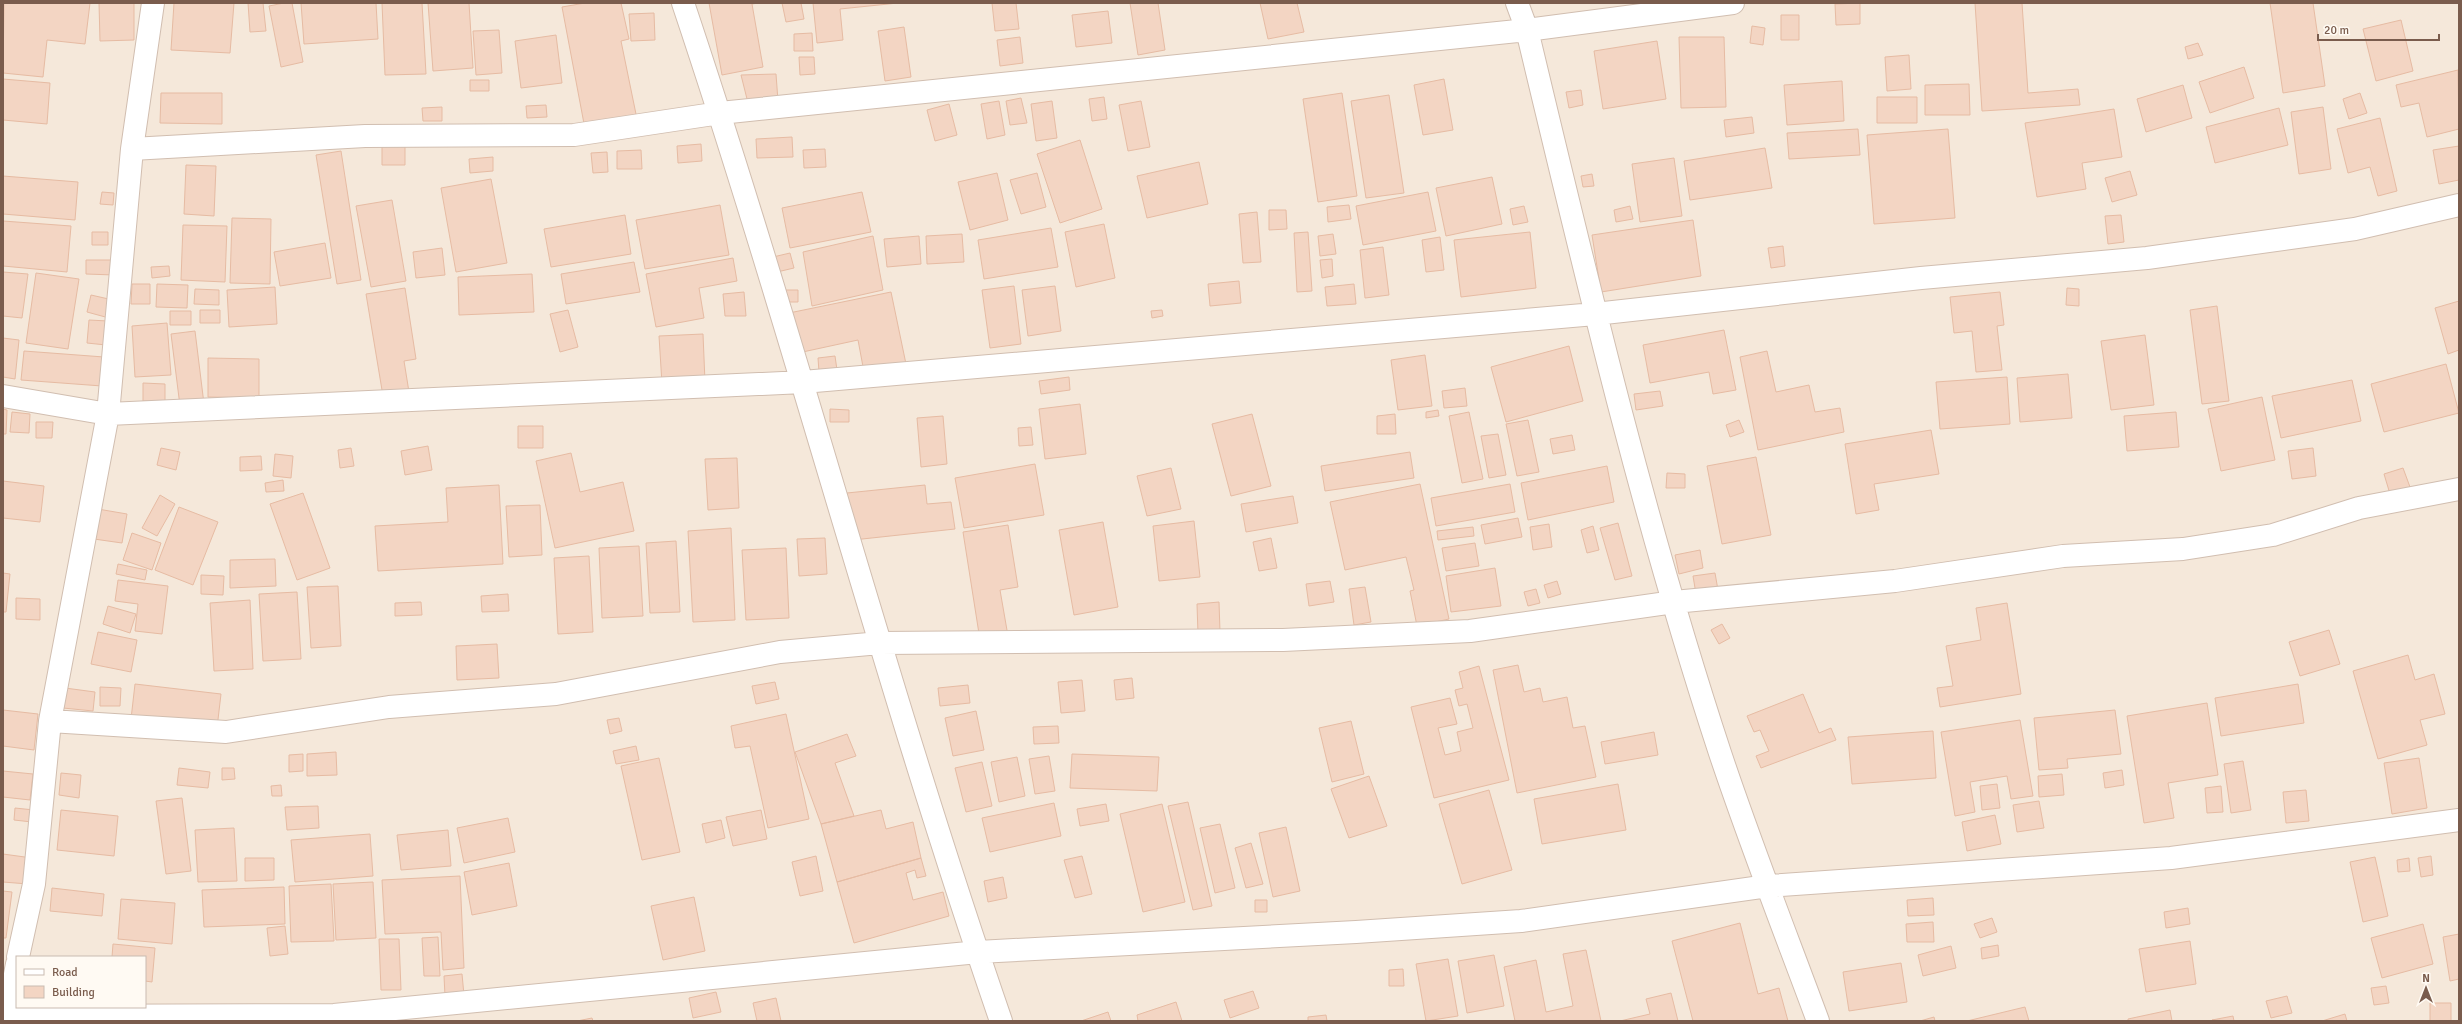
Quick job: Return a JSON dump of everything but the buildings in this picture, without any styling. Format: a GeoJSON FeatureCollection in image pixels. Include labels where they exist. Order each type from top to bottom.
{"type":"FeatureCollection","features":[{"type":"Feature","properties":{"kind":"street"},"geometry":{"type":"LineString","coordinates":[[18,956],[34,884],[50,721],[108,414],[132,150],[153,3]]}},
{"type":"Feature","properties":{"kind":"street"},"geometry":{"type":"LineString","coordinates":[[683,3],[720,114],[880,643],[978,952],[1002,1021]]}},
{"type":"Feature","properties":{"kind":"street"},"geometry":{"type":"LineString","coordinates":[[1517,3],[1527,30],[1595,314],[1674,602],[1720,753],[1818,1021]]}},
{"type":"Feature","properties":{"kind":"street"},"geometry":{"type":"LineString","coordinates":[[132,150],[365,136],[574,135],[720,114],[1527,30],[1733,3]]}},
{"type":"Feature","properties":{"kind":"street"},"geometry":{"type":"LineString","coordinates":[[3,396],[108,414],[802,382],[1595,314],[1921,278],[2148,258],[2355,229],[2459,205]]}},
{"type":"Feature","properties":{"kind":"street"},"geometry":{"type":"LineString","coordinates":[[50,721],[226,732],[389,707],[556,694],[780,652],[880,643],[1284,640],[1470,631],[1674,602],[1895,581],[2063,556],[2183,549],[2273,535],[2359,508],[2459,489]]}},
{"type":"Feature","properties":{"kind":"street"},"geometry":{"type":"LineString","coordinates":[[16,969],[6,1018],[334,1015],[978,952],[1356,932],[1521,921],[1768,886],[2171,858],[2459,820]]}},
{"type":"Feature","properties":{"kind":"shaded area"},"geometry":{"type":"Polygon","coordinates":[[[3,3],[2459,3],[2459,1021],[3,1021],[3,3]]]}}]}
